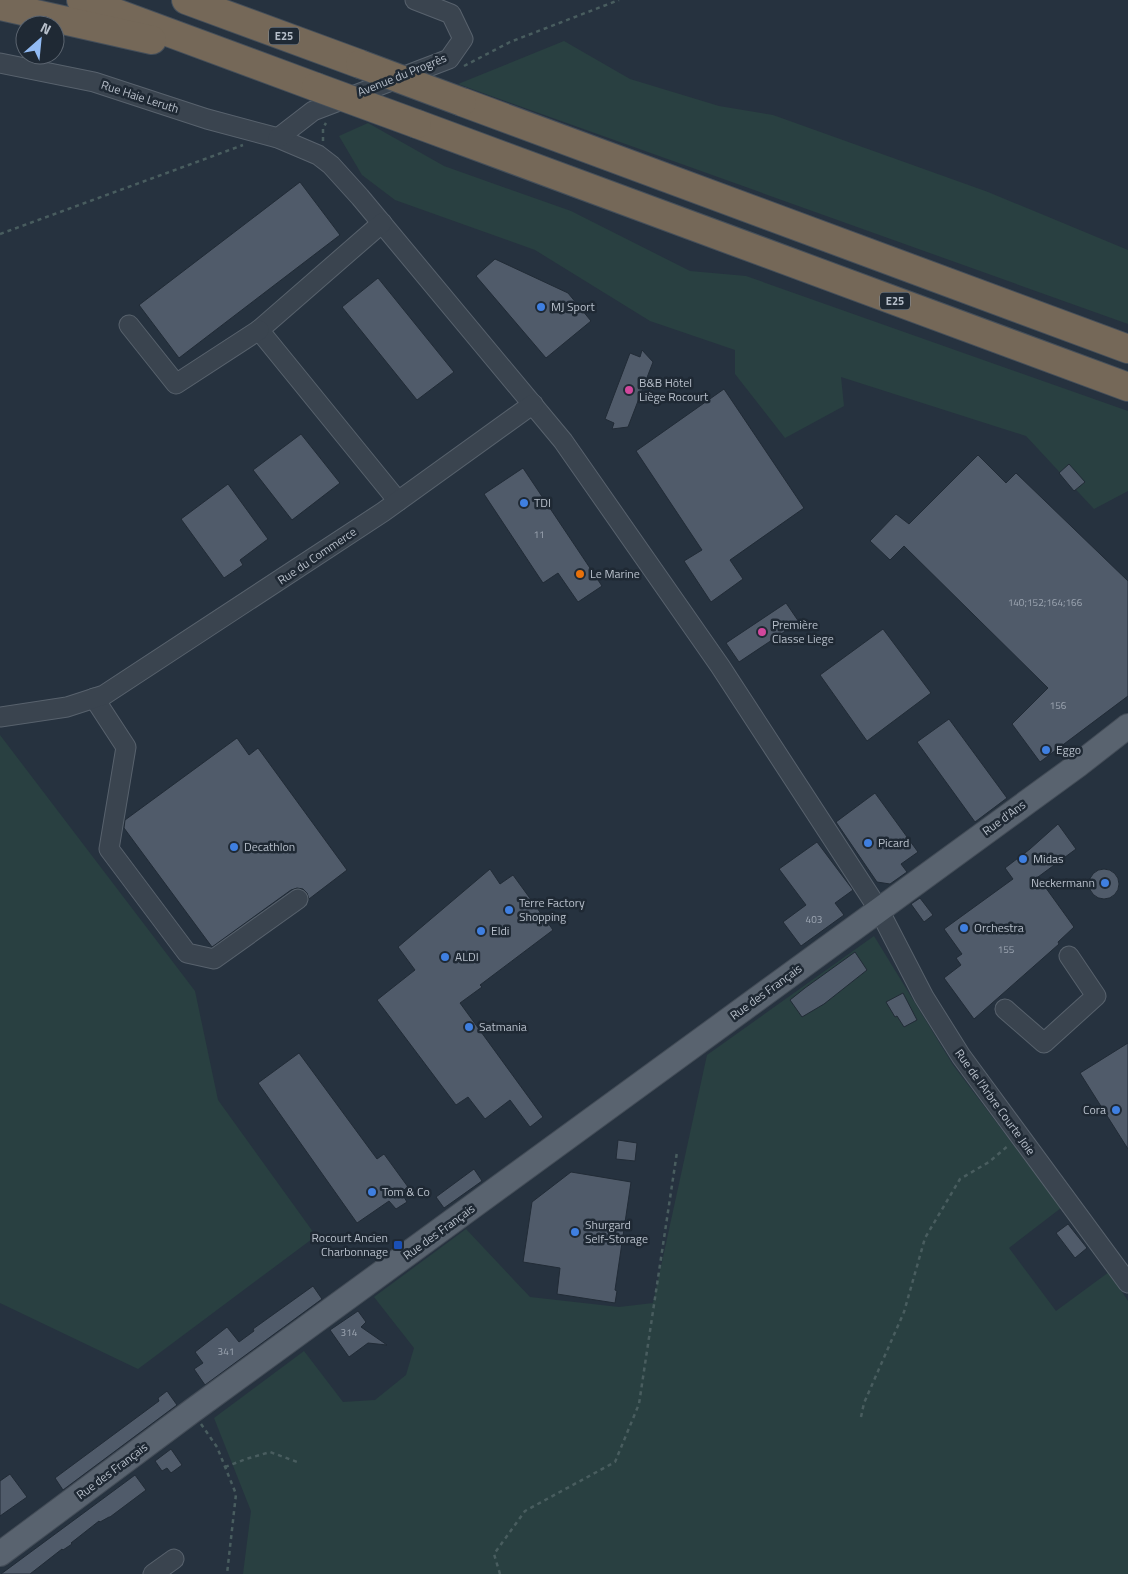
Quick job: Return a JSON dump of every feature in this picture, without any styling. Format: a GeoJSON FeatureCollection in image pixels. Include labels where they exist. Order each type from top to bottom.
{"type":"FeatureCollection","features":[{"type":"Feature","properties":{"kind":"highway","name":"E25"},"geometry":{"type":"LineString","coordinates":[[81,0],[1128,387]]}},
{"type":"Feature","properties":{"kind":"highway","name":"E25"},"geometry":{"type":"LineString","coordinates":[[198,3],[1128,349]]}},
{"type":"Feature","properties":{"kind":"highway"},"geometry":{"type":"LineString","coordinates":[[0,6],[147,40],[193,41]]}},
{"type":"Feature","properties":{"kind":"main road","name":"Rue d'Ans"},"geometry":{"type":"LineString","coordinates":[[879,910],[1078,765],[1128,726]]}},
{"type":"Feature","properties":{"kind":"main road","name":"Rue des Français"},"geometry":{"type":"LineString","coordinates":[[0,1554],[192,1411],[879,910]]}},
{"type":"Feature","properties":{"kind":"street","name":"Avenue du Progrès"},"geometry":{"type":"LineString","coordinates":[[278,138],[313,111],[449,59],[464,39],[451,14],[415,0]]}},
{"type":"Feature","properties":{"kind":"street","name":"Rue Haie Leruth"},"geometry":{"type":"LineString","coordinates":[[0,63],[94,82],[207,119],[278,138],[318,155],[330,165],[382,223],[533,404]]}},
{"type":"Feature","properties":{"kind":"street"},"geometry":{"type":"LineString","coordinates":[[129,324],[176,384],[259,330],[382,223]]}},
{"type":"Feature","properties":{"kind":"street"},"geometry":{"type":"LineString","coordinates":[[259,330],[398,501]]}},
{"type":"Feature","properties":{"kind":"street","name":"Rue du Commerce"},"geometry":{"type":"LineString","coordinates":[[0,716],[67,707],[104,695],[398,501],[533,404]]}},
{"type":"Feature","properties":{"kind":"street","name":"Rue de l'Arbre Courte Joie"},"geometry":{"type":"LineString","coordinates":[[533,404],[563,441],[720,666],[879,910],[924,997],[961,1056],[1128,1283]]}},
{"type":"Feature","properties":{"kind":"street"},"geometry":{"type":"LineString","coordinates":[[94,698],[126,748],[109,849],[187,953],[214,959],[298,899]]}},
{"type":"Feature","properties":{"kind":"street"},"geometry":{"type":"LineString","coordinates":[[1005,1009],[1044,1044],[1096,996],[1069,956]]}},
{"type":"Feature","properties":{"kind":"street"},"geometry":{"type":"LineString","coordinates":[[153,1574],[174,1559]]}},
{"type":"Feature","properties":{"kind":"path"},"geometry":{"type":"LineString","coordinates":[[462,67],[510,42],[619,0]]}},
{"type":"Feature","properties":{"kind":"path"},"geometry":{"type":"LineString","coordinates":[[0,234],[213,155]]}},
{"type":"Feature","properties":{"kind":"path"},"geometry":{"type":"LineString","coordinates":[[860,1417],[864,1403],[904,1312],[925,1238],[960,1179],[989,1162],[1020,1136]]}},
{"type":"Feature","properties":{"kind":"path"},"geometry":{"type":"LineString","coordinates":[[500,1574],[494,1554],[525,1511],[615,1462],[639,1404],[676,1152]]}},
{"type":"Feature","properties":{"kind":"path"},"geometry":{"type":"LineString","coordinates":[[206,1431],[217,1447],[236,1494],[227,1574]]}},
{"type":"Feature","properties":{"kind":"path"},"geometry":{"type":"LineString","coordinates":[[225,1467],[270,1452],[300,1463]]}},
{"type":"Feature","properties":{"kind":"green space"},"geometry":{"type":"Polygon","coordinates":[[[564,41],[630,79],[719,106],[773,115],[988,192],[1128,250],[1128,324],[458,84],[564,41]]]}},
{"type":"Feature","properties":{"kind":"green space"},"geometry":{"type":"Polygon","coordinates":[[[368,123],[444,166],[571,211],[690,271],[746,276],[1128,411],[1128,491],[1094,509],[1026,436],[841,377],[844,406],[785,438],[735,374],[735,350],[650,321],[535,250],[395,200],[362,175],[339,136],[368,123]]]}},
{"type":"Feature","properties":{"kind":"green space"},"geometry":{"type":"Polygon","coordinates":[[[0,735],[195,991],[218,1100],[316,1236],[138,1369],[0,1303],[0,735]]]}},
{"type":"Feature","properties":{"kind":"green space"},"geometry":{"type":"Polygon","coordinates":[[[874,936],[953,1065],[1061,1208],[1009,1248],[1056,1311],[1109,1272],[1128,1301],[1128,1574],[243,1574],[251,1511],[214,1418],[304,1351],[343,1402],[375,1400],[406,1375],[414,1348],[374,1297],[466,1229],[530,1297],[619,1307],[653,1303],[707,1055],[874,936]]]}},
{"type":"Feature","properties":{"kind":"building"},"geometry":{"type":"Polygon","coordinates":[[[300,182],[340,235],[179,358],[139,305],[300,182]]]}},
{"type":"Feature","properties":{"kind":"building","name":"MJ Sport"},"geometry":{"type":"Polygon","coordinates":[[[495,259],[568,293],[591,321],[546,358],[476,276],[495,259]]]}},
{"type":"Feature","properties":{"kind":"building"},"geometry":{"type":"Polygon","coordinates":[[[378,278],[454,372],[417,400],[342,307],[378,278]]]}},
{"type":"Feature","properties":{"kind":"building","name":"B&B Hôtel Liège Rocourt"},"geometry":{"type":"Polygon","coordinates":[[[642,350],[653,362],[628,427],[612,429],[614,423],[605,419],[630,353],[640,357],[642,350]]]}},
{"type":"Feature","properties":{"kind":"building"},"geometry":{"type":"Polygon","coordinates":[[[724,389],[804,508],[730,560],[743,579],[711,602],[684,561],[702,550],[636,451],[724,389]]]}},
{"type":"Feature","properties":{"kind":"building"},"geometry":{"type":"Polygon","coordinates":[[[301,434],[340,483],[292,520],[253,470],[301,434]]]}},
{"type":"Feature","properties":{"kind":"building"},"geometry":{"type":"Polygon","coordinates":[[[978,455],[1006,483],[1016,473],[1128,581],[1128,696],[1040,762],[1012,724],[1048,688],[904,546],[890,560],[870,541],[896,514],[909,524],[978,455]]]}},
{"type":"Feature","properties":{"kind":"building"},"geometry":{"type":"Polygon","coordinates":[[[1069,464],[1085,482],[1074,491],[1059,473],[1069,464]]]}},
{"type":"Feature","properties":{"kind":"building"},"geometry":{"type":"Polygon","coordinates":[[[523,468],[602,586],[578,602],[558,573],[543,583],[484,494],[523,468]]]}},
{"type":"Feature","properties":{"kind":"building"},"geometry":{"type":"Polygon","coordinates":[[[228,484],[268,539],[240,560],[243,565],[224,578],[181,519],[228,484]]]}},
{"type":"Feature","properties":{"kind":"building","name":"Première Classe Liege"},"geometry":{"type":"Polygon","coordinates":[[[786,603],[799,622],[739,662],[726,643],[786,603]]]}},
{"type":"Feature","properties":{"kind":"building"},"geometry":{"type":"Polygon","coordinates":[[[883,629],[931,693],[867,741],[820,675],[883,629]]]}},
{"type":"Feature","properties":{"kind":"building"},"geometry":{"type":"Polygon","coordinates":[[[949,719],[1007,798],[975,822],[917,742],[949,719]]]}},
{"type":"Feature","properties":{"kind":"building","name":"Decathlon"},"geometry":{"type":"Polygon","coordinates":[[[237,738],[249,755],[258,748],[347,870],[309,899],[303,889],[291,890],[212,947],[124,828],[125,820],[237,738]]]}},
{"type":"Feature","properties":{"kind":"building","name":"Picard"},"geometry":{"type":"Polygon","coordinates":[[[875,793],[918,852],[901,864],[907,872],[890,884],[877,882],[836,822],[875,793]]]}},
{"type":"Feature","properties":{"kind":"building"},"geometry":{"type":"Polygon","coordinates":[[[1058,824],[1076,849],[1038,877],[1074,927],[1058,942],[1059,944],[974,1019],[944,978],[961,965],[956,958],[962,954],[944,929],[1013,879],[1005,868],[1058,824]]]}},
{"type":"Feature","properties":{"kind":"building"},"geometry":{"type":"Polygon","coordinates":[[[817,842],[853,890],[835,903],[844,915],[801,946],[783,922],[806,905],[779,869],[817,842]]]}},
{"type":"Feature","properties":{"kind":"building"},"geometry":{"type":"Polygon","coordinates":[[[490,869],[500,884],[513,875],[553,930],[480,985],[482,987],[460,1003],[543,1117],[530,1127],[510,1100],[485,1119],[468,1097],[456,1105],[377,1000],[415,970],[398,947],[490,869]]]}},
{"type":"Feature","properties":{"kind":"building"},"geometry":{"type":"Polygon","coordinates":[[[1104,869],[1115,873],[1119,884],[1115,895],[1104,899],[1093,895],[1089,884],[1093,873],[1104,869]]]}},
{"type":"Feature","properties":{"kind":"building"},"geometry":{"type":"Polygon","coordinates":[[[920,898],[933,915],[924,922],[911,904],[920,898]]]}},
{"type":"Feature","properties":{"kind":"building"},"geometry":{"type":"Polygon","coordinates":[[[855,952],[867,970],[824,1004],[802,1017],[790,1000],[855,952]]]}},
{"type":"Feature","properties":{"kind":"building"},"geometry":{"type":"Polygon","coordinates":[[[903,993],[917,1020],[904,1027],[886,1002],[903,993]]]}},
{"type":"Feature","properties":{"kind":"building","name":"Cora"},"geometry":{"type":"Polygon","coordinates":[[[1128,1043],[1128,1149],[1080,1073],[1128,1043]]]}},
{"type":"Feature","properties":{"kind":"building"},"geometry":{"type":"Polygon","coordinates":[[[299,1053],[377,1159],[384,1154],[408,1187],[401,1192],[407,1202],[396,1209],[389,1201],[357,1223],[258,1083],[299,1053]]]}},
{"type":"Feature","properties":{"kind":"building"},"geometry":{"type":"Polygon","coordinates":[[[618,1140],[637,1143],[635,1161],[616,1159],[618,1140]]]}},
{"type":"Feature","properties":{"kind":"building"},"geometry":{"type":"Polygon","coordinates":[[[474,1169],[482,1181],[444,1208],[436,1197],[474,1169]]]}},
{"type":"Feature","properties":{"kind":"building","name":"Shurgard Self-Storage"},"geometry":{"type":"Polygon","coordinates":[[[571,1172],[631,1182],[615,1290],[617,1291],[615,1303],[557,1294],[560,1268],[523,1262],[532,1202],[571,1172]]]}},
{"type":"Feature","properties":{"kind":"building"},"geometry":{"type":"Polygon","coordinates":[[[1068,1224],[1087,1248],[1075,1258],[1056,1233],[1068,1224]]]}},
{"type":"Feature","properties":{"kind":"building"},"geometry":{"type":"Polygon","coordinates":[[[313,1286],[322,1299],[205,1385],[194,1369],[203,1363],[195,1352],[227,1327],[239,1342],[254,1331],[253,1329],[313,1286]]]}},
{"type":"Feature","properties":{"kind":"building"},"geometry":{"type":"Polygon","coordinates":[[[358,1311],[366,1322],[361,1327],[387,1345],[368,1343],[349,1357],[330,1330],[358,1311]]]}},
{"type":"Feature","properties":{"kind":"building"},"geometry":{"type":"Polygon","coordinates":[[[167,1391],[177,1405],[63,1490],[55,1478],[159,1401],[158,1398],[167,1391]]]}},
{"type":"Feature","properties":{"kind":"building"},"geometry":{"type":"Polygon","coordinates":[[[171,1449],[182,1465],[171,1473],[167,1468],[162,1471],[155,1461],[171,1449]]]}},
{"type":"Feature","properties":{"kind":"building"},"geometry":{"type":"Polygon","coordinates":[[[10,1474],[27,1497],[0,1516],[0,1481],[10,1474]]]}},
{"type":"Feature","properties":{"kind":"building"},"geometry":{"type":"Polygon","coordinates":[[[135,1475],[146,1490],[110,1517],[99,1521],[72,1544],[62,1549],[30,1574],[1,1574],[135,1475]]]}},
{"type":"Feature","properties":{"kind":"place","name":"MJ Sport"},"geometry":{"type":"Point","coordinates":[541,307]}},
{"type":"Feature","properties":{"kind":"place","name":"B&B Hôtel Liège Rocourt"},"geometry":{"type":"Point","coordinates":[629,390]}},
{"type":"Feature","properties":{"kind":"place","name":"TDI"},"geometry":{"type":"Point","coordinates":[524,503]}},
{"type":"Feature","properties":{"kind":"place","name":"Le Marine"},"geometry":{"type":"Point","coordinates":[580,574]}},
{"type":"Feature","properties":{"kind":"place","name":"Première Classe Liege"},"geometry":{"type":"Point","coordinates":[762,632]}},
{"type":"Feature","properties":{"kind":"place","name":"Eggo"},"geometry":{"type":"Point","coordinates":[1046,750]}},
{"type":"Feature","properties":{"kind":"place","name":"Picard"},"geometry":{"type":"Point","coordinates":[868,843]}},
{"type":"Feature","properties":{"kind":"place","name":"Decathlon"},"geometry":{"type":"Point","coordinates":[234,847]}},
{"type":"Feature","properties":{"kind":"place","name":"Midas"},"geometry":{"type":"Point","coordinates":[1023,859]}},
{"type":"Feature","properties":{"kind":"place","name":"Neckermann"},"geometry":{"type":"Point","coordinates":[1105,883]}},
{"type":"Feature","properties":{"kind":"place","name":"Terre Factory Shopping"},"geometry":{"type":"Point","coordinates":[509,910]}},
{"type":"Feature","properties":{"kind":"place","name":"Orchestra"},"geometry":{"type":"Point","coordinates":[964,928]}},
{"type":"Feature","properties":{"kind":"place","name":"Eldi"},"geometry":{"type":"Point","coordinates":[481,931]}},
{"type":"Feature","properties":{"kind":"place","name":"ALDI"},"geometry":{"type":"Point","coordinates":[445,957]}},
{"type":"Feature","properties":{"kind":"place","name":"Satmania"},"geometry":{"type":"Point","coordinates":[469,1027]}},
{"type":"Feature","properties":{"kind":"place","name":"Cora"},"geometry":{"type":"Point","coordinates":[1116,1110]}},
{"type":"Feature","properties":{"kind":"place","name":"Tom & Co"},"geometry":{"type":"Point","coordinates":[372,1192]}},
{"type":"Feature","properties":{"kind":"place","name":"Shurgard Self-Storage"},"geometry":{"type":"Point","coordinates":[575,1232]}},
{"type":"Feature","properties":{"kind":"place","name":"Rocourt Ancien Charbonnage"},"geometry":{"type":"Point","coordinates":[398,1245]}}]}
